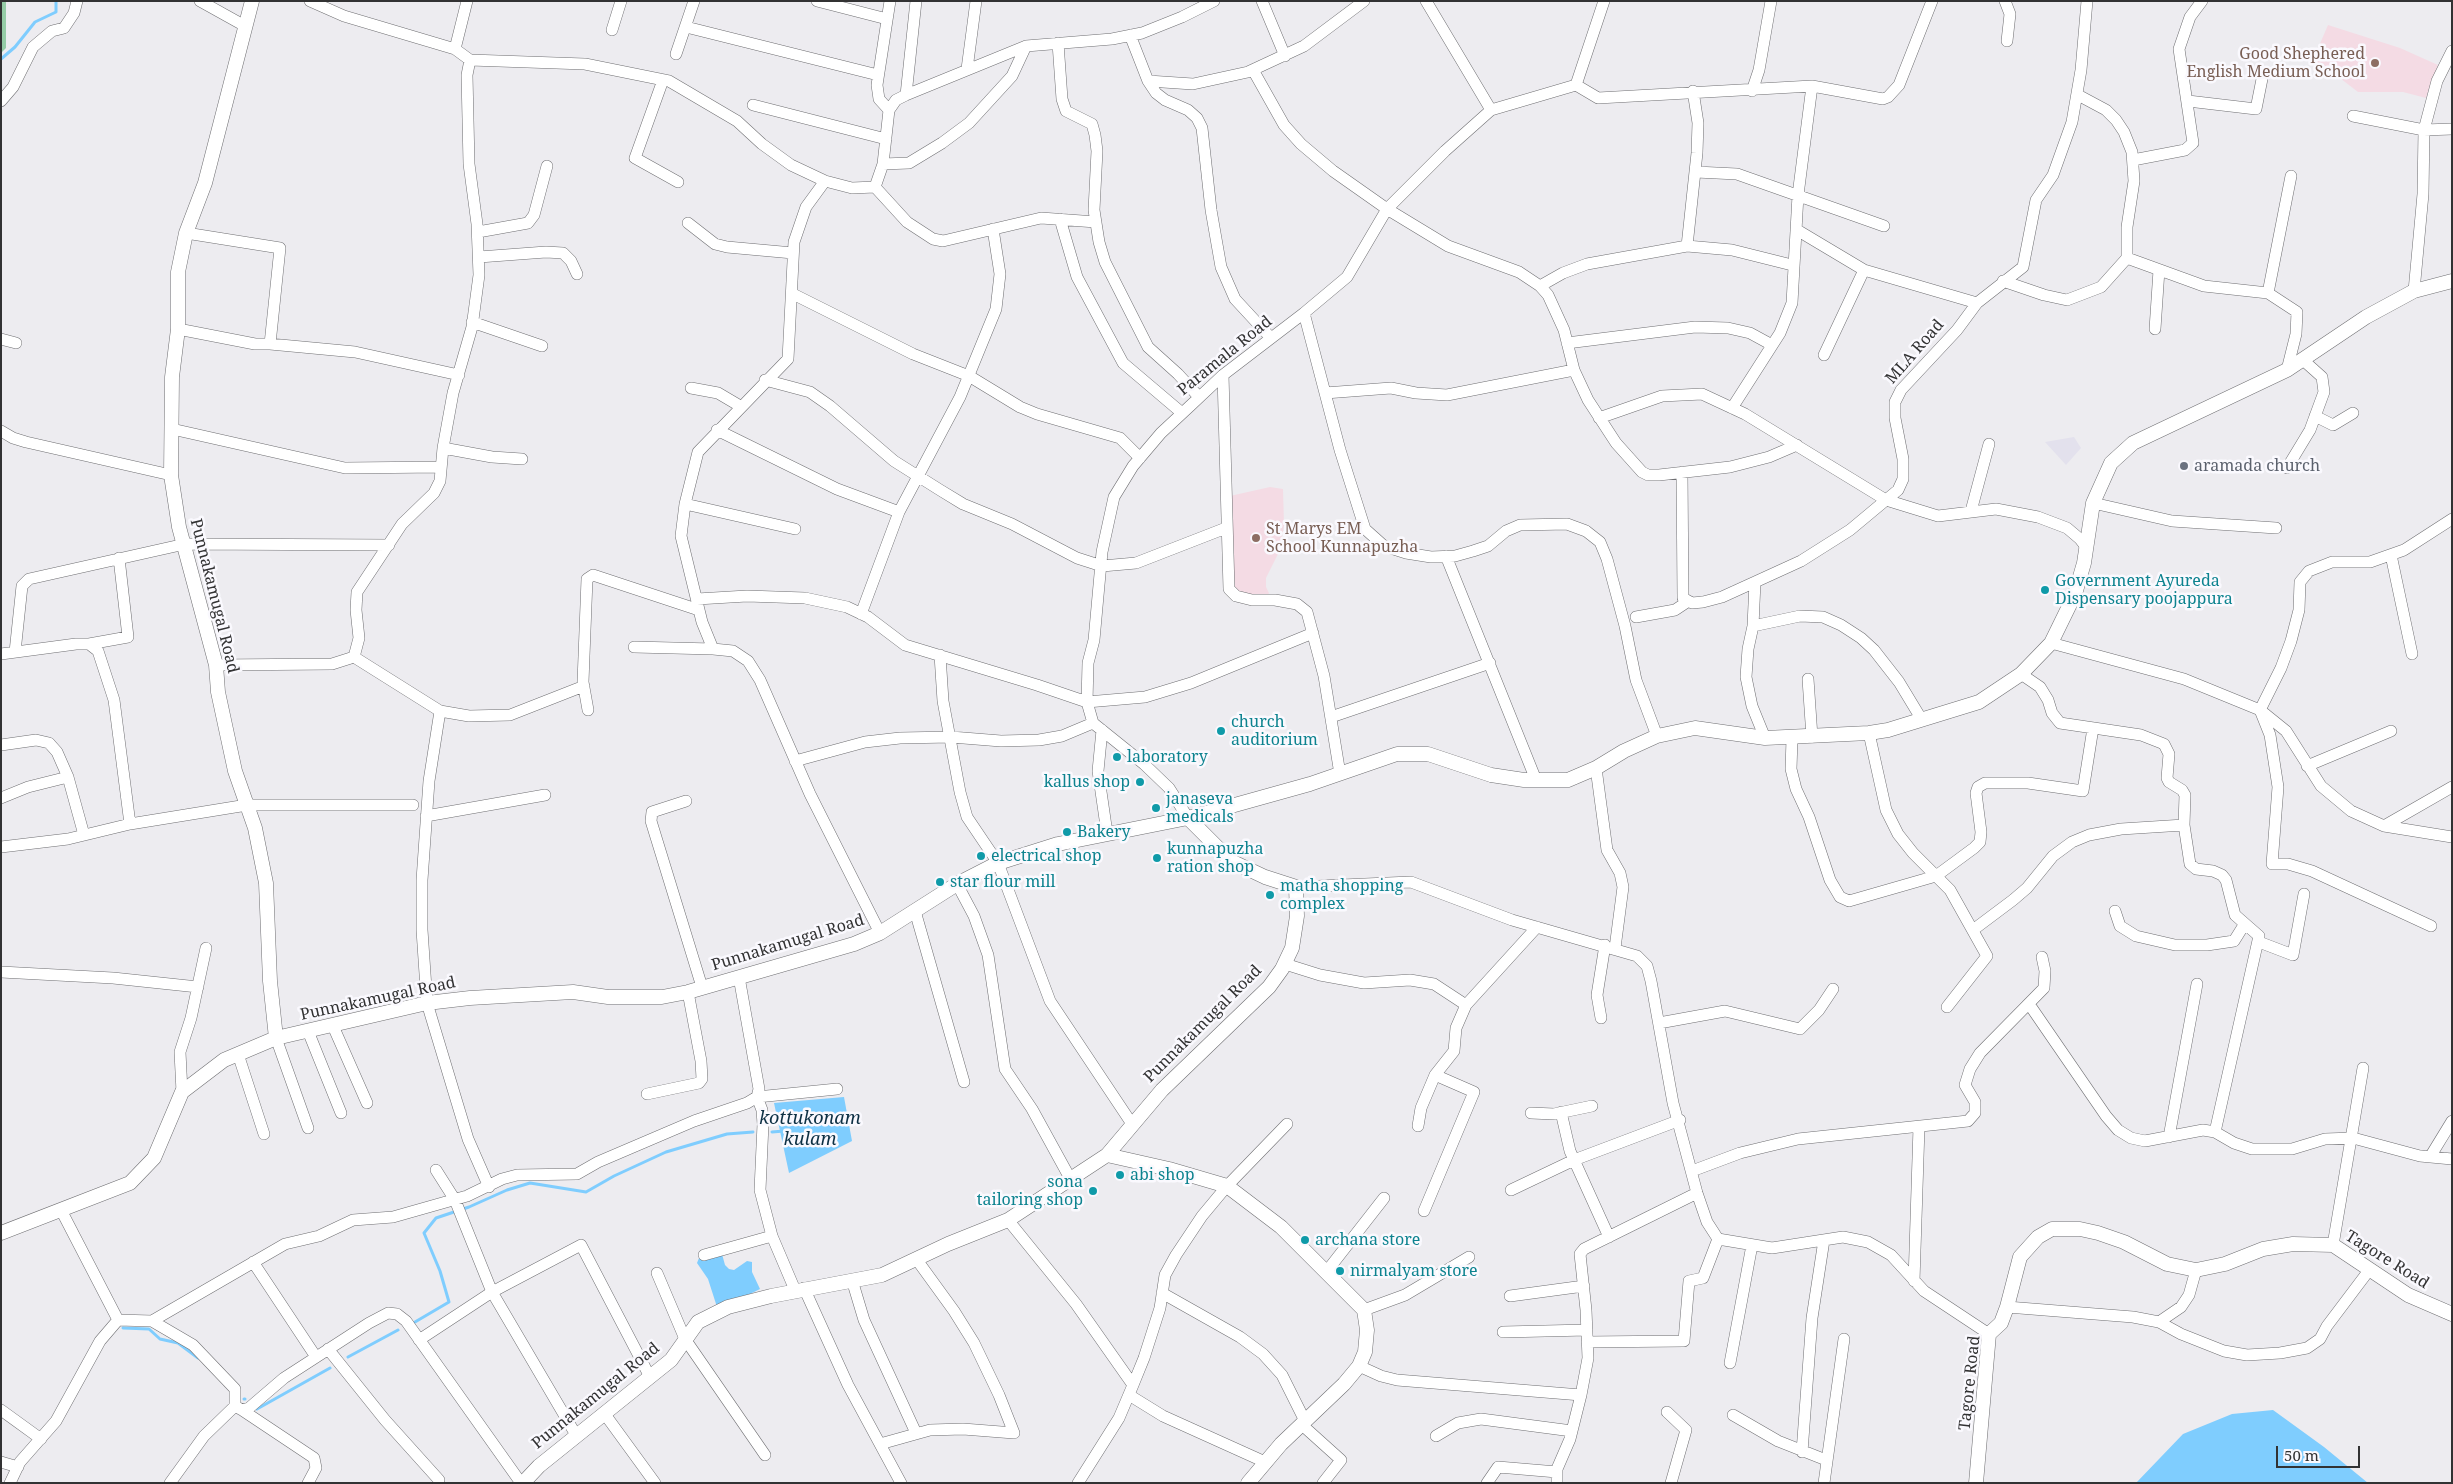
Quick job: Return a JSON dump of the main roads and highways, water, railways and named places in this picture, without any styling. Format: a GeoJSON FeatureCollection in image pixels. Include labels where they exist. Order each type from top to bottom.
{"type":"FeatureCollection","features":[{"type":"Feature","properties":{"kind":"water","name":"kottukonam kulam"},"geometry":{"type":"Polygon","coordinates":[[[844,1097],[852,1141],[789,1173],[774,1103],[844,1097]]]}},
{"type":"Feature","properties":{"kind":"water"},"geometry":{"type":"Polygon","coordinates":[[[722,1254],[725,1265],[729,1269],[734,1270],[747,1261],[752,1262],[752,1272],[760,1289],[728,1305],[725,1300],[722,1306],[717,1307],[708,1279],[697,1263],[699,1258],[703,1261],[722,1254]]]}},
{"type":"Feature","properties":{"kind":"water"},"geometry":{"type":"Polygon","coordinates":[[[2273,1410],[2324,1447],[2368,1483],[2136,1483],[2183,1434],[2232,1414],[2273,1410]]]}},
{"type":"Feature","properties":{"kind":"waterway"},"geometry":{"type":"LineString","coordinates":[[1,59],[15,47],[35,22],[56,12],[56,1]]}},
{"type":"Feature","properties":{"kind":"waterway"},"geometry":{"type":"LineString","coordinates":[[772,1132],[784,1131]]}},
{"type":"Feature","properties":{"kind":"waterway"},"geometry":{"type":"LineString","coordinates":[[415,1322],[449,1302],[440,1271],[424,1233],[436,1218],[530,1183],[586,1192],[614,1176],[666,1152],[727,1134],[753,1132]]}},
{"type":"Feature","properties":{"kind":"waterway"},"geometry":{"type":"LineString","coordinates":[[123,1328],[149,1329],[160,1339],[178,1343],[198,1358]]}},
{"type":"Feature","properties":{"kind":"waterway"},"geometry":{"type":"LineString","coordinates":[[348,1357],[398,1330]]}},
{"type":"Feature","properties":{"kind":"waterway"},"geometry":{"type":"LineString","coordinates":[[257,1409],[330,1368]]}},
{"type":"Feature","properties":{"kind":"place","name":"Good Shephered English Medium School"},"geometry":{"type":"Point","coordinates":[2375,63]}},
{"type":"Feature","properties":{"kind":"place","name":"aramada church"},"geometry":{"type":"Point","coordinates":[2184,466]}},
{"type":"Feature","properties":{"kind":"place","name":"St Marys EM School Kunnapuzha"},"geometry":{"type":"Point","coordinates":[1256,538]}},
{"type":"Feature","properties":{"kind":"place","name":"Government Ayureda Dispensary poojappura"},"geometry":{"type":"Point","coordinates":[2045,590]}},
{"type":"Feature","properties":{"kind":"place","name":"church auditorium"},"geometry":{"type":"Point","coordinates":[1221,731]}},
{"type":"Feature","properties":{"kind":"place","name":"laboratory"},"geometry":{"type":"Point","coordinates":[1117,757]}},
{"type":"Feature","properties":{"kind":"place","name":"kallus shop"},"geometry":{"type":"Point","coordinates":[1140,782]}},
{"type":"Feature","properties":{"kind":"place","name":"janaseva medicals"},"geometry":{"type":"Point","coordinates":[1156,808]}},
{"type":"Feature","properties":{"kind":"place","name":"Bakery"},"geometry":{"type":"Point","coordinates":[1067,832]}},
{"type":"Feature","properties":{"kind":"place","name":"electrical shop"},"geometry":{"type":"Point","coordinates":[981,856]}},
{"type":"Feature","properties":{"kind":"place","name":"kunnapuzha ration shop"},"geometry":{"type":"Point","coordinates":[1157,858]}},
{"type":"Feature","properties":{"kind":"place","name":"star flour mill"},"geometry":{"type":"Point","coordinates":[940,882]}},
{"type":"Feature","properties":{"kind":"place","name":"matha shopping complex"},"geometry":{"type":"Point","coordinates":[1270,895]}},
{"type":"Feature","properties":{"kind":"place","name":"abi shop"},"geometry":{"type":"Point","coordinates":[1120,1175]}},
{"type":"Feature","properties":{"kind":"place","name":"sona tailoring shop"},"geometry":{"type":"Point","coordinates":[1093,1191]}},
{"type":"Feature","properties":{"kind":"place","name":"archana store"},"geometry":{"type":"Point","coordinates":[1305,1240]}},
{"type":"Feature","properties":{"kind":"place","name":"nirmalyam store"},"geometry":{"type":"Point","coordinates":[1340,1271]}}]}
